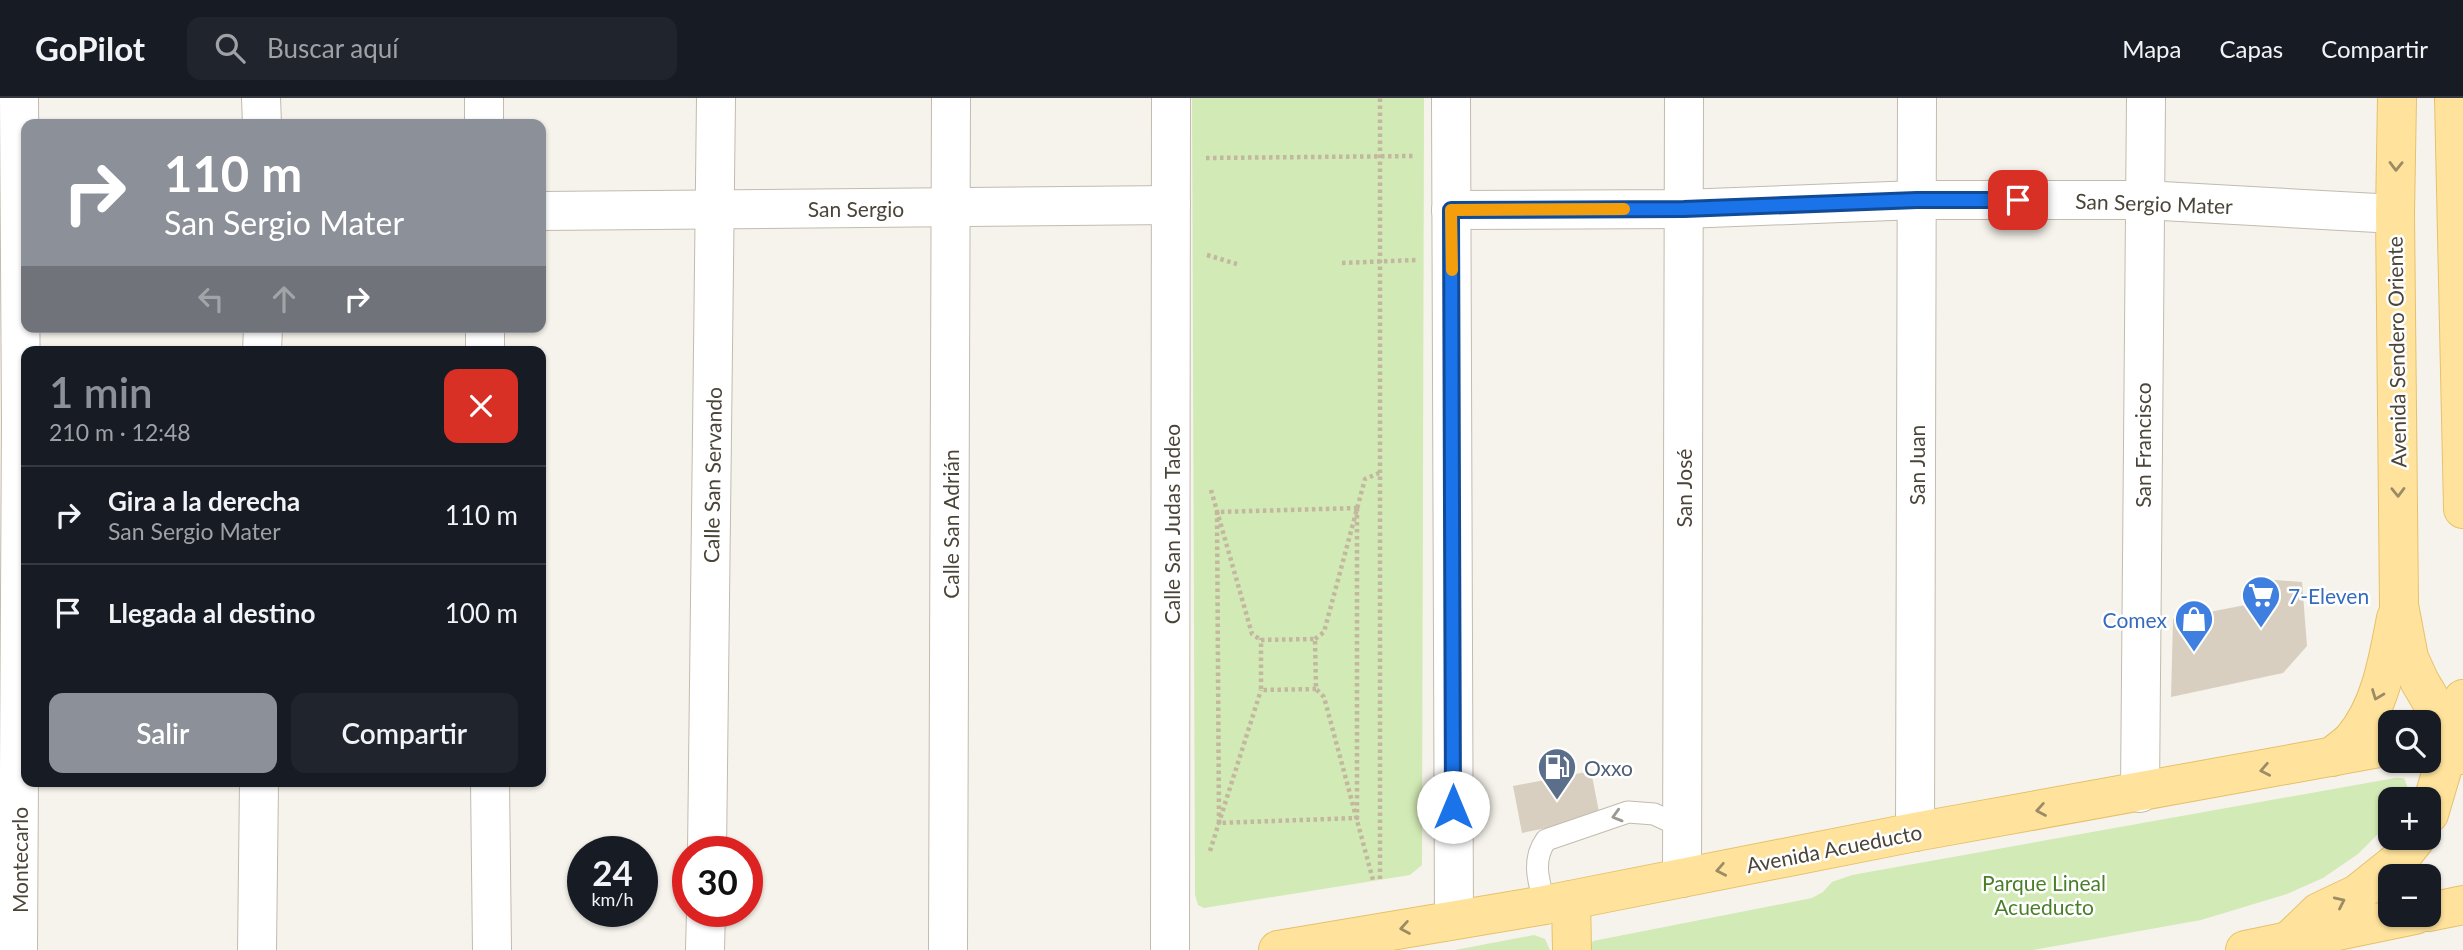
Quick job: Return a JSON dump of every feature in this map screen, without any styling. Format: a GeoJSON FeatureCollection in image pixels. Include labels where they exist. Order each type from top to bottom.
{"type":"FeatureCollection","features":[{"type":"Feature","properties":{"kind":"main road","name":"Avenida Sendero Oriente"},"geometry":{"type":"LineString","coordinates":[[2397,98],[2395,214],[2399,605]]}},
{"type":"Feature","properties":{"kind":"main road"},"geometry":{"type":"LineString","coordinates":[[2454,98],[2463,509]]}},
{"type":"Feature","properties":{"kind":"main road"},"geometry":{"type":"LineString","coordinates":[[2399,605],[2409,658],[2452,741]]}},
{"type":"Feature","properties":{"kind":"main road"},"geometry":{"type":"LineString","coordinates":[[2332,757],[2352,740],[2375,701],[2388,659],[2399,605]]}},
{"type":"Feature","properties":{"kind":"main road"},"geometry":{"type":"LineString","coordinates":[[2438,787],[2463,699]]}},
{"type":"Feature","properties":{"kind":"main road","name":"Avenida Acueducto"},"geometry":{"type":"LineString","coordinates":[[1278,950],[1558,903],[1915,832],[2378,748]]}},
{"type":"Feature","properties":{"kind":"main road"},"geometry":{"type":"LineString","coordinates":[[2286,946],[2319,912],[2357,894],[2397,862],[2406,850]]}},
{"type":"Feature","properties":{"kind":"main road"},"geometry":{"type":"LineString","coordinates":[[1558,903],[1572,950]]}},
{"type":"Feature","properties":{"kind":"main road"},"geometry":{"type":"LineString","coordinates":[[2441,910],[2463,905]]}},
{"type":"Feature","properties":{"kind":"main road"},"geometry":{"type":"LineString","coordinates":[[2245,950],[2286,946],[2378,924]]}},
{"type":"Feature","properties":{"kind":"street","name":"Montecarlo"},"geometry":{"type":"LineString","coordinates":[[18,950],[21,422],[19,98]]}},
{"type":"Feature","properties":{"kind":"street"},"geometry":{"type":"LineString","coordinates":[[261,98],[262,119]]}},
{"type":"Feature","properties":{"kind":"street"},"geometry":{"type":"LineString","coordinates":[[484,98],[484,119]]}},
{"type":"Feature","properties":{"kind":"street","name":"Calle San Servando"},"geometry":{"type":"LineString","coordinates":[[707,836],[716,98]]}},
{"type":"Feature","properties":{"kind":"street","name":"Calle San Adrián"},"geometry":{"type":"LineString","coordinates":[[948,950],[951,98]]}},
{"type":"Feature","properties":{"kind":"street","name":"Calle San Judas Tadeo"},"geometry":{"type":"LineString","coordinates":[[1170,950],[1171,98]]}},
{"type":"Feature","properties":{"kind":"street"},"geometry":{"type":"LineString","coordinates":[[1451,98],[1454,920]]}},
{"type":"Feature","properties":{"kind":"street","name":"San José"},"geometry":{"type":"LineString","coordinates":[[1682,878],[1684,98]]}},
{"type":"Feature","properties":{"kind":"street","name":"San Juan"},"geometry":{"type":"LineString","coordinates":[[1915,832],[1917,98]]}},
{"type":"Feature","properties":{"kind":"street","name":"San Francisco"},"geometry":{"type":"LineString","coordinates":[[2140,793],[2146,98]]}},
{"type":"Feature","properties":{"kind":"street","name":"San Sergio Mater"},"geometry":{"type":"LineString","coordinates":[[1451,210],[1684,209],[1917,200],[2144,200],[2395,214]]}},
{"type":"Feature","properties":{"kind":"street","name":"San Sergio"},"geometry":{"type":"LineString","coordinates":[[546,211],[1171,205]]}},
{"type":"Feature","properties":{"kind":"street"},"geometry":{"type":"LineString","coordinates":[[257,950],[258,787]]}},
{"type":"Feature","properties":{"kind":"street"},"geometry":{"type":"LineString","coordinates":[[490,787],[492,950]]}},
{"type":"Feature","properties":{"kind":"street"},"geometry":{"type":"LineString","coordinates":[[705,950],[706,927]]}},
{"type":"Feature","properties":{"kind":"lane"},"geometry":{"type":"LineString","coordinates":[[1558,903],[1537,874],[1536,859],[1546,840],[1628,812],[1654,814],[1682,827]]}},
{"type":"Feature","properties":{"kind":"path"},"geometry":{"type":"LineString","coordinates":[[1380,98],[1380,880]]}},
{"type":"Feature","properties":{"kind":"path"},"geometry":{"type":"LineString","coordinates":[[1205,158],[1424,156]]}},
{"type":"Feature","properties":{"kind":"path"},"geometry":{"type":"LineString","coordinates":[[1203,254],[1237,264]]}},
{"type":"Feature","properties":{"kind":"path"},"geometry":{"type":"LineString","coordinates":[[1342,263],[1424,260]]}},
{"type":"Feature","properties":{"kind":"path"},"geometry":{"type":"LineString","coordinates":[[1217,512],[1252,634],[1261,640],[1315,639],[1324,632],[1365,480],[1379,473]]}},
{"type":"Feature","properties":{"kind":"path"},"geometry":{"type":"LineString","coordinates":[[1217,512],[1357,508]]}},
{"type":"Feature","properties":{"kind":"path"},"geometry":{"type":"LineString","coordinates":[[1357,508],[1357,818]]}},
{"type":"Feature","properties":{"kind":"path"},"geometry":{"type":"LineString","coordinates":[[1217,512],[1219,822]]}},
{"type":"Feature","properties":{"kind":"path"},"geometry":{"type":"LineString","coordinates":[[1315,639],[1317,689],[1324,697],[1373,880]]}},
{"type":"Feature","properties":{"kind":"path"},"geometry":{"type":"LineString","coordinates":[[1207,859],[1261,690],[1261,640]]}},
{"type":"Feature","properties":{"kind":"path"},"geometry":{"type":"LineString","coordinates":[[1261,690],[1317,689]]}},
{"type":"Feature","properties":{"kind":"path"},"geometry":{"type":"LineString","coordinates":[[1219,822],[1357,818]]}},
{"type":"Feature","properties":{"kind":"green space"},"geometry":{"type":"Polygon","coordinates":[[[1192,98],[1424,98],[1422,865],[1410,875],[1204,908],[1198,905],[1195,895],[1192,98]]]}},
{"type":"Feature","properties":{"kind":"green space","name":"Parque Lineal Acueducto"},"geometry":{"type":"Polygon","coordinates":[[[2395,778],[2403,778],[2407,787],[2378,787],[2378,834],[2358,854],[2323,878],[2287,894],[2201,920],[2033,950],[1589,950],[1593,941],[1812,898],[1823,892],[1832,882],[1852,875],[2395,778]]]}},
{"type":"Feature","properties":{"kind":"green space"},"geometry":{"type":"Polygon","coordinates":[[[1534,935],[1545,939],[1550,950],[1455,950],[1534,935]]]}},
{"type":"Feature","properties":{"kind":"building","name":"7-Eleven"},"geometry":{"type":"Polygon","coordinates":[[[2263,579],[2302,582],[2307,646],[2283,673],[2171,697],[2173,619],[2261,602],[2263,579]]]}},
{"type":"Feature","properties":{"kind":"building","name":"Oxxo"},"geometry":{"type":"Polygon","coordinates":[[[1591,771],[1600,817],[1522,833],[1513,786],[1591,771]]]}},
{"type":"Feature","properties":{"kind":"slow traffic"},"geometry":{"type":"LineString","coordinates":[[1452,270],[1451,210],[1624,209]]}},
{"type":"Feature","properties":{"kind":"place","name":"7-Eleven"},"geometry":{"type":"Point","coordinates":[2261,629]}},
{"type":"Feature","properties":{"kind":"place","name":"Comex"},"geometry":{"type":"Point","coordinates":[2194,653]}},
{"type":"Feature","properties":{"kind":"place","name":"Oxxo"},"geometry":{"type":"Point","coordinates":[1557,801]}},
{"type":"Feature","properties":{"kind":"route"},"geometry":{"type":"LineString","coordinates":[[1453,807],[1451,210],[1684,209],[1917,200],[2018,200]]}}]}
